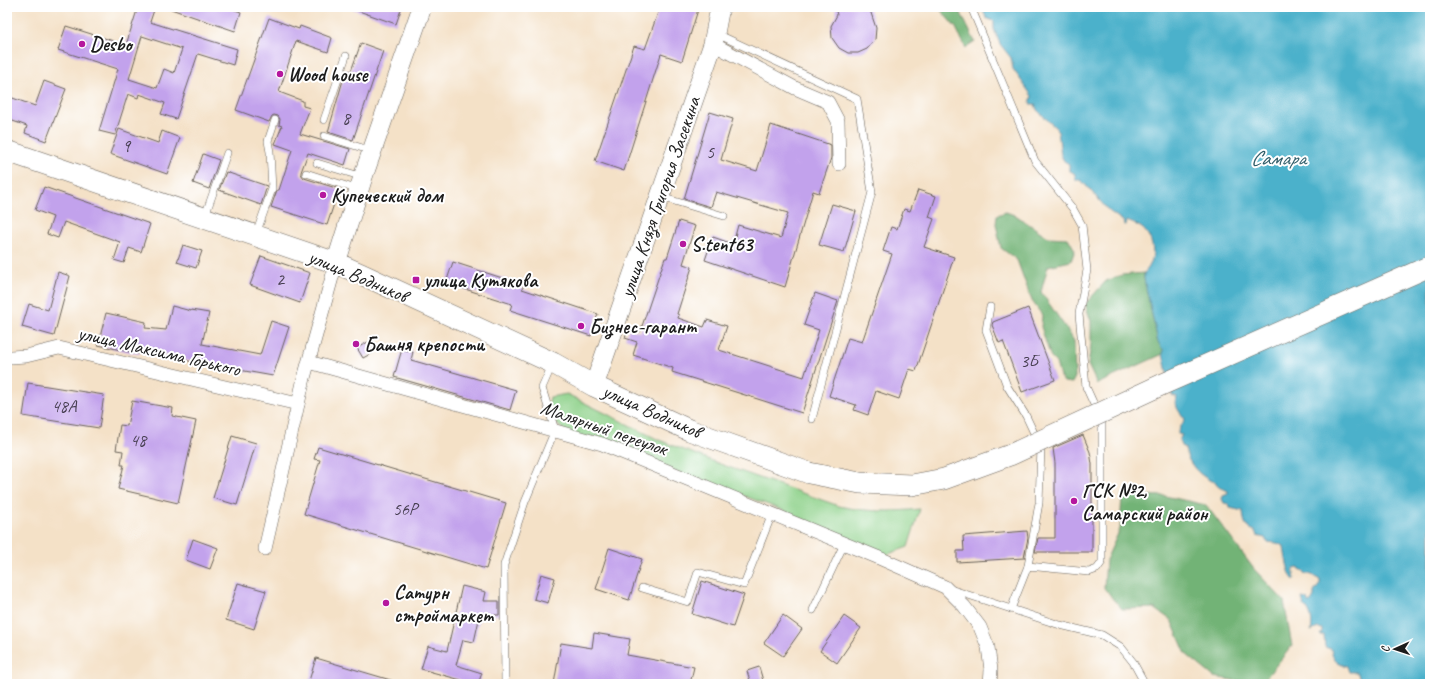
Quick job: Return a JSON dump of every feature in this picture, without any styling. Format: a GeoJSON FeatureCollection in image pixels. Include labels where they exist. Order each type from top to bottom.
{"type":"FeatureCollection","features":[{"type":"Feature","properties":{"kind":"main road"},"geometry":{"type":"LineString","coordinates":[[336,263],[372,151],[422,7]]}},
{"type":"Feature","properties":{"kind":"main road","name":"улица Князя Григория Засекина"},"geometry":{"type":"LineString","coordinates":[[594,386],[714,38],[720,7]]}},
{"type":"Feature","properties":{"kind":"main road","name":"улица Водников"},"geometry":{"type":"LineString","coordinates":[[7,151],[336,263],[553,363],[594,386],[689,430],[809,473],[860,483],[912,485],[944,479],[1010,455],[1168,382],[1430,266]]}},
{"type":"Feature","properties":{"kind":"street"},"geometry":{"type":"LineString","coordinates":[[714,38],[795,88],[828,102],[838,121],[839,164]]}},
{"type":"Feature","properties":{"kind":"street"},"geometry":{"type":"LineString","coordinates":[[265,549],[298,404],[336,263]]}},
{"type":"Feature","properties":{"kind":"street","name":"улица Максима Горького"},"geometry":{"type":"LineString","coordinates":[[9,356],[26,356],[59,348],[298,404]]}},
{"type":"Feature","properties":{"kind":"street","name":"Малярный переулок"},"geometry":{"type":"LineString","coordinates":[[309,362],[602,444],[945,587]]}},
{"type":"Feature","properties":{"kind":"street"},"geometry":{"type":"LineString","coordinates":[[945,587],[964,606],[980,627],[988,646],[991,670],[990,684]]}},
{"type":"Feature","properties":{"kind":"lane"},"geometry":{"type":"LineString","coordinates":[[971,7],[1035,161],[1073,209],[1082,225],[1087,270],[1079,314],[1086,387],[1102,422],[1102,562],[1097,569],[1089,572],[1028,566]]}},
{"type":"Feature","properties":{"kind":"lane"},"geometry":{"type":"LineString","coordinates":[[714,38],[857,99],[872,192],[812,419]]}},
{"type":"Feature","properties":{"kind":"lane"},"geometry":{"type":"LineString","coordinates":[[324,120],[346,56]]}},
{"type":"Feature","properties":{"kind":"lane"},"geometry":{"type":"LineString","coordinates":[[255,236],[272,189],[268,141],[275,120]]}},
{"type":"Feature","properties":{"kind":"lane"},"geometry":{"type":"LineString","coordinates":[[324,136],[372,151]]}},
{"type":"Feature","properties":{"kind":"lane"},"geometry":{"type":"LineString","coordinates":[[204,218],[228,153]]}},
{"type":"Feature","properties":{"kind":"lane"},"geometry":{"type":"LineString","coordinates":[[317,163],[361,184]]}},
{"type":"Feature","properties":{"kind":"lane"},"geometry":{"type":"LineString","coordinates":[[306,173],[361,184]]}},
{"type":"Feature","properties":{"kind":"lane"},"geometry":{"type":"LineString","coordinates":[[660,197],[724,216]]}},
{"type":"Feature","properties":{"kind":"lane"},"geometry":{"type":"LineString","coordinates":[[990,307],[986,330],[1007,386],[1026,416],[1041,448],[1039,503],[1028,566],[1011,609]]}},
{"type":"Feature","properties":{"kind":"lane"},"geometry":{"type":"LineString","coordinates":[[505,684],[504,564],[525,502],[555,430],[542,388],[553,363]]}},
{"type":"Feature","properties":{"kind":"lane"},"geometry":{"type":"LineString","coordinates":[[642,588],[688,602],[698,572],[744,585],[772,514]]}},
{"type":"Feature","properties":{"kind":"lane"},"geometry":{"type":"LineString","coordinates":[[813,610],[844,544]]}},
{"type":"Feature","properties":{"kind":"lane"},"geometry":{"type":"LineString","coordinates":[[945,587],[1060,625],[1102,635],[1121,647],[1133,662],[1145,684]]}},
{"type":"Feature","properties":{"kind":"green space"},"geometry":{"type":"Polygon","coordinates":[[[938,7],[958,7],[975,42],[966,48],[956,28],[938,7]]]}},
{"type":"Feature","properties":{"kind":"green space"},"geometry":{"type":"Polygon","coordinates":[[[1006,212],[1017,216],[1048,237],[1068,238],[1075,250],[1071,261],[1048,266],[1041,292],[1074,341],[1075,377],[1072,383],[1064,382],[1060,377],[1056,363],[1051,358],[1041,327],[1042,315],[1032,301],[1017,260],[1001,248],[996,224],[997,215],[1006,212]]]}},
{"type":"Feature","properties":{"kind":"green space"},"geometry":{"type":"Polygon","coordinates":[[[1144,273],[1157,340],[1164,350],[1163,354],[1097,384],[1088,365],[1091,344],[1091,321],[1085,304],[1106,281],[1122,275],[1144,273]]]}},
{"type":"Feature","properties":{"kind":"green space"},"geometry":{"type":"Polygon","coordinates":[[[567,394],[659,440],[720,464],[839,506],[880,511],[920,509],[908,547],[883,556],[845,541],[785,511],[706,482],[572,438],[557,424],[548,407],[550,397],[567,394]]]}},
{"type":"Feature","properties":{"kind":"green space"},"geometry":{"type":"Polygon","coordinates":[[[1122,495],[1165,496],[1206,505],[1254,569],[1284,601],[1292,646],[1264,680],[1238,681],[1214,677],[1186,654],[1171,620],[1154,608],[1122,609],[1104,588],[1106,560],[1120,529],[1122,495]]]}},
{"type":"Feature","properties":{"kind":"water","name":"Самара"},"geometry":{"type":"Polygon","coordinates":[[[982,7],[1430,7],[1430,684],[1364,684],[1357,672],[1349,672],[1347,666],[1336,661],[1331,649],[1325,647],[1324,635],[1320,635],[1322,629],[1318,628],[1311,631],[1311,617],[1304,606],[1302,598],[1307,599],[1308,603],[1311,602],[1314,597],[1314,592],[1320,584],[1320,580],[1310,574],[1306,574],[1298,568],[1293,569],[1294,580],[1288,569],[1284,546],[1277,543],[1267,542],[1265,538],[1257,536],[1255,531],[1249,528],[1245,523],[1243,511],[1230,508],[1229,504],[1224,503],[1222,499],[1223,495],[1228,493],[1228,491],[1219,487],[1215,482],[1205,477],[1192,464],[1186,454],[1185,448],[1181,446],[1179,440],[1182,435],[1178,434],[1178,431],[1185,419],[1176,406],[1177,397],[1172,395],[1163,354],[1164,350],[1160,346],[1157,339],[1144,279],[1144,273],[1153,256],[1150,238],[1139,226],[1127,221],[1126,225],[1124,225],[1123,221],[1109,211],[1081,180],[1075,180],[1075,174],[1069,170],[1069,164],[1064,161],[1061,155],[1058,130],[1037,110],[1035,104],[1030,104],[1032,96],[1013,69],[1011,58],[1000,44],[994,29],[994,21],[986,18],[982,7]]]}},
{"type":"Feature","properties":{"kind":"building"},"geometry":{"type":"Polygon","coordinates":[[[138,7],[155,7],[150,22],[237,49],[233,65],[198,54],[176,119],[161,114],[165,103],[139,94],[138,98],[128,94],[115,135],[99,131],[118,69],[58,50],[66,26],[126,45],[138,7]],[[142,36],[129,79],[157,88],[164,69],[174,73],[182,49],[142,36]]]}},
{"type":"Feature","properties":{"kind":"building"},"geometry":{"type":"Polygon","coordinates":[[[171,7],[226,7],[241,12],[235,31],[171,9],[171,7]]]}},
{"type":"Feature","properties":{"kind":"building"},"geometry":{"type":"Polygon","coordinates":[[[353,7],[402,7],[396,24],[353,9],[353,7]]]}},
{"type":"Feature","properties":{"kind":"building"},"geometry":{"type":"Polygon","coordinates":[[[660,7],[698,7],[682,61],[661,54],[624,171],[595,161],[634,46],[645,49],[660,7]]]}},
{"type":"Feature","properties":{"kind":"building"},"geometry":{"type":"Polygon","coordinates":[[[835,7],[869,7],[876,28],[875,40],[867,49],[858,53],[848,53],[839,48],[832,38],[831,26],[837,15],[835,7]]]}},
{"type":"Feature","properties":{"kind":"building"},"geometry":{"type":"Polygon","coordinates":[[[269,18],[299,29],[300,26],[332,38],[328,52],[296,41],[279,92],[303,101],[303,106],[310,108],[300,134],[350,149],[345,165],[308,153],[301,172],[304,178],[339,189],[327,225],[271,207],[277,190],[279,190],[292,150],[275,144],[282,126],[279,125],[280,119],[278,116],[272,116],[269,122],[236,110],[269,18]]]}},
{"type":"Feature","properties":{"kind":"building"},"geometry":{"type":"Polygon","coordinates":[[[361,43],[383,51],[353,140],[328,132],[346,70],[351,71],[361,43]]]}},
{"type":"Feature","properties":{"kind":"building"},"geometry":{"type":"Polygon","coordinates":[[[44,81],[66,89],[46,141],[25,133],[27,126],[7,119],[7,96],[35,106],[44,81]]]}},
{"type":"Feature","properties":{"kind":"building"},"geometry":{"type":"Polygon","coordinates":[[[710,112],[733,119],[721,160],[757,171],[771,125],[831,145],[831,158],[819,193],[813,191],[785,287],[705,260],[713,237],[733,244],[738,225],[781,238],[788,213],[716,192],[711,207],[684,199],[710,112]]]}},
{"type":"Feature","properties":{"kind":"building"},"geometry":{"type":"Polygon","coordinates":[[[119,129],[158,143],[162,131],[180,138],[167,174],[110,154],[119,129]]]}},
{"type":"Feature","properties":{"kind":"building"},"geometry":{"type":"Polygon","coordinates":[[[203,154],[219,160],[209,189],[193,183],[203,154]]]}},
{"type":"Feature","properties":{"kind":"building"},"geometry":{"type":"Polygon","coordinates":[[[226,172],[267,186],[261,205],[219,190],[226,172]]]}},
{"type":"Feature","properties":{"kind":"building"},"geometry":{"type":"Polygon","coordinates":[[[44,187],[150,224],[141,252],[129,248],[124,263],[114,260],[120,242],[64,222],[58,238],[47,234],[53,217],[35,210],[44,187]]]}},
{"type":"Feature","properties":{"kind":"building"},"geometry":{"type":"Polygon","coordinates":[[[918,190],[936,196],[929,217],[934,219],[924,247],[954,257],[916,371],[909,369],[899,399],[876,391],[868,415],[854,410],[856,405],[829,396],[848,338],[862,342],[892,254],[883,251],[891,227],[897,229],[904,209],[910,211],[918,190]]]}},
{"type":"Feature","properties":{"kind":"building"},"geometry":{"type":"Polygon","coordinates":[[[832,204],[856,211],[844,252],[819,245],[832,204]]]}},
{"type":"Feature","properties":{"kind":"building"},"geometry":{"type":"Polygon","coordinates":[[[679,221],[695,226],[683,264],[692,267],[677,314],[679,315],[678,318],[704,327],[707,320],[727,326],[719,350],[804,377],[819,330],[804,325],[815,293],[838,301],[802,413],[672,372],[673,368],[633,355],[637,342],[625,338],[629,328],[640,332],[679,221]]]}},
{"type":"Feature","properties":{"kind":"building"},"geometry":{"type":"Polygon","coordinates":[[[183,245],[202,251],[196,268],[177,262],[183,245]]]}},
{"type":"Feature","properties":{"kind":"building"},"geometry":{"type":"Polygon","coordinates":[[[261,256],[310,273],[300,303],[250,285],[261,256]]]}},
{"type":"Feature","properties":{"kind":"building"},"geometry":{"type":"Polygon","coordinates":[[[453,262],[524,285],[522,289],[598,314],[591,336],[510,310],[512,304],[446,283],[453,262]]]}},
{"type":"Feature","properties":{"kind":"building"},"geometry":{"type":"Polygon","coordinates":[[[58,272],[70,276],[54,336],[22,327],[29,304],[48,310],[58,272]]]}},
{"type":"Feature","properties":{"kind":"building"},"geometry":{"type":"Polygon","coordinates":[[[172,306],[191,311],[209,313],[202,344],[260,355],[271,321],[289,327],[273,376],[177,359],[178,358],[140,350],[139,354],[98,345],[106,313],[146,322],[145,328],[166,330],[172,306]]]}},
{"type":"Feature","properties":{"kind":"building"},"geometry":{"type":"Polygon","coordinates":[[[1028,308],[1055,380],[1022,392],[1003,341],[999,343],[992,325],[993,322],[1028,308]]]}},
{"type":"Feature","properties":{"kind":"building"},"geometry":{"type":"Polygon","coordinates":[[[368,342],[374,352],[363,358],[357,348],[368,342]]]}},
{"type":"Feature","properties":{"kind":"building"},"geometry":{"type":"Polygon","coordinates":[[[402,349],[413,352],[411,360],[516,390],[510,410],[394,377],[402,349]]]}},
{"type":"Feature","properties":{"kind":"building"},"geometry":{"type":"Polygon","coordinates":[[[28,383],[104,395],[99,428],[23,416],[28,383]]]}},
{"type":"Feature","properties":{"kind":"building"},"geometry":{"type":"Polygon","coordinates":[[[132,401],[173,408],[172,416],[196,421],[178,503],[118,489],[124,465],[121,465],[123,451],[116,450],[120,425],[127,426],[132,401]]]}},
{"type":"Feature","properties":{"kind":"building","name":"ГСК №2, Самарский район"},"geometry":{"type":"Polygon","coordinates":[[[1083,435],[1090,452],[1092,464],[1092,552],[1035,552],[1038,538],[1055,538],[1055,463],[1053,448],[1083,435]]]}},
{"type":"Feature","properties":{"kind":"building"},"geometry":{"type":"Polygon","coordinates":[[[232,436],[256,443],[237,505],[213,498],[232,436]]]}},
{"type":"Feature","properties":{"kind":"building"},"geometry":{"type":"Polygon","coordinates":[[[318,447],[506,503],[486,569],[304,514],[320,460],[314,459],[318,447]]]}},
{"type":"Feature","properties":{"kind":"building"},"geometry":{"type":"Polygon","coordinates":[[[1027,531],[1028,538],[1024,558],[957,562],[957,551],[964,551],[963,536],[1027,531]]]}},
{"type":"Feature","properties":{"kind":"building"},"geometry":{"type":"Polygon","coordinates":[[[193,539],[218,548],[210,569],[186,560],[193,539]]]}},
{"type":"Feature","properties":{"kind":"building"},"geometry":{"type":"Polygon","coordinates":[[[609,548],[642,559],[629,600],[596,589],[609,548]]]}},
{"type":"Feature","properties":{"kind":"building"},"geometry":{"type":"Polygon","coordinates":[[[541,574],[555,578],[548,603],[534,599],[541,574]]]}},
{"type":"Feature","properties":{"kind":"building"},"geometry":{"type":"Polygon","coordinates":[[[702,581],[744,595],[733,627],[692,614],[702,581]]]}},
{"type":"Feature","properties":{"kind":"building"},"geometry":{"type":"Polygon","coordinates":[[[238,583],[266,591],[254,629],[226,620],[238,583]]]}},
{"type":"Feature","properties":{"kind":"building"},"geometry":{"type":"Polygon","coordinates":[[[462,586],[486,592],[484,601],[499,601],[499,615],[480,615],[474,642],[463,640],[456,665],[482,673],[478,684],[460,684],[461,680],[421,669],[428,646],[447,651],[462,586]]]}},
{"type":"Feature","properties":{"kind":"building"},"geometry":{"type":"Polygon","coordinates":[[[783,615],[802,629],[783,656],[764,643],[783,615]]]}},
{"type":"Feature","properties":{"kind":"building"},"geometry":{"type":"Polygon","coordinates":[[[844,616],[861,628],[837,663],[820,651],[844,616]]]}},
{"type":"Feature","properties":{"kind":"building"},"geometry":{"type":"Polygon","coordinates":[[[594,633],[630,639],[627,655],[694,667],[690,684],[554,684],[561,643],[592,648],[594,633]]]}},
{"type":"Feature","properties":{"kind":"building"},"geometry":{"type":"Polygon","coordinates":[[[316,658],[394,681],[393,684],[308,684],[316,658]]]}},
{"type":"Feature","properties":{"kind":"building"},"geometry":{"type":"Polygon","coordinates":[[[759,667],[764,684],[751,684],[747,671],[759,667]]]}},
{"type":"Feature","properties":{"kind":"place","name":"Desbo"},"geometry":{"type":"Point","coordinates":[82,44]}},
{"type":"Feature","properties":{"kind":"place","name":"Wood house"},"geometry":{"type":"Point","coordinates":[280,74]}},
{"type":"Feature","properties":{"kind":"place","name":"Купеческий дом"},"geometry":{"type":"Point","coordinates":[323,195]}},
{"type":"Feature","properties":{"kind":"place","name":"S.tent63"},"geometry":{"type":"Point","coordinates":[683,244]}},
{"type":"Feature","properties":{"kind":"place","name":"улица Кутякова"},"geometry":{"type":"Point","coordinates":[416,280]}},
{"type":"Feature","properties":{"kind":"place","name":"Бизнес-гарант"},"geometry":{"type":"Point","coordinates":[581,326]}},
{"type":"Feature","properties":{"kind":"place","name":"Башня крепости"},"geometry":{"type":"Point","coordinates":[356,344]}},
{"type":"Feature","properties":{"kind":"place","name":"ГСК №2, Самарский район"},"geometry":{"type":"Point","coordinates":[1074,501]}},
{"type":"Feature","properties":{"kind":"place","name":"Сатурн строймаркет"},"geometry":{"type":"Point","coordinates":[386,603]}}]}
